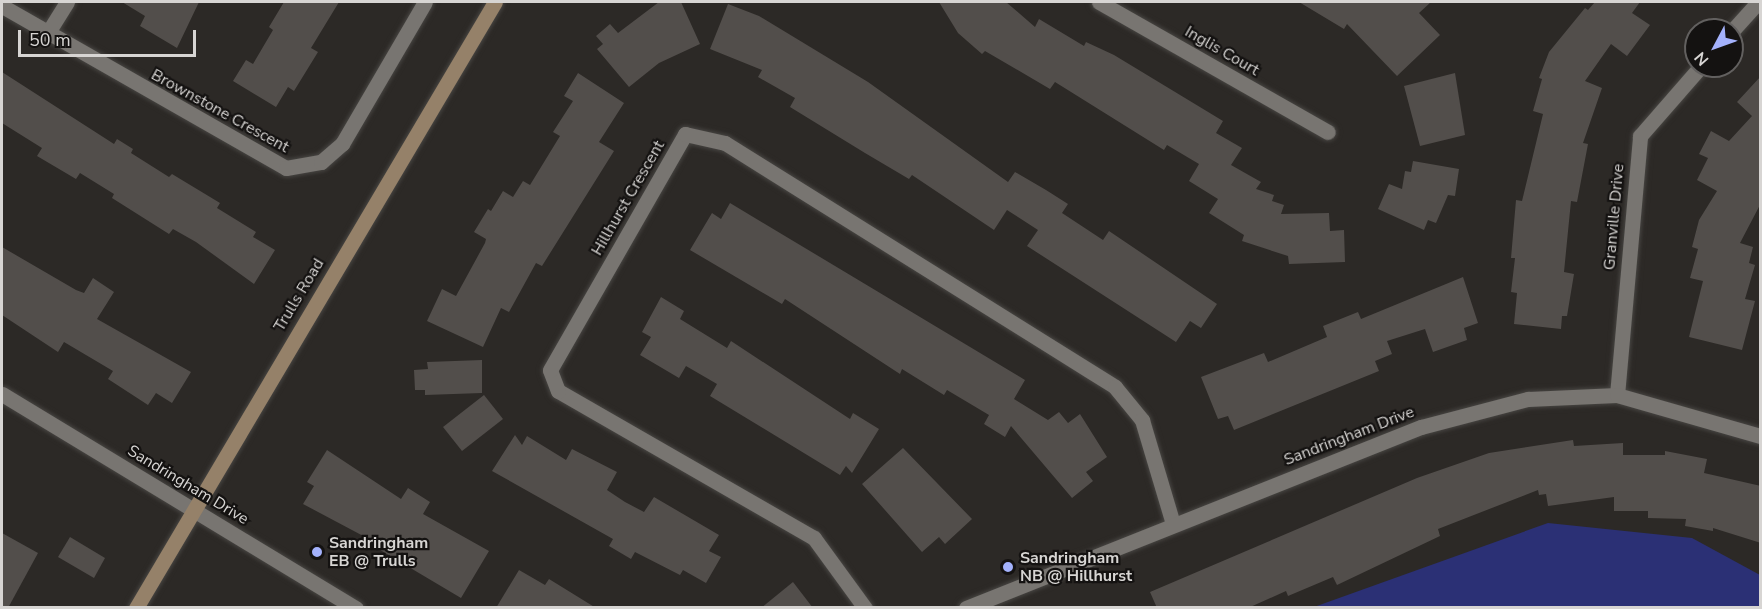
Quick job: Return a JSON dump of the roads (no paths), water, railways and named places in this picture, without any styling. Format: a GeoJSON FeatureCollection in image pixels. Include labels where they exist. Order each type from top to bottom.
{"type":"FeatureCollection","features":[{"type":"Feature","properties":{"kind":"street"},"geometry":{"type":"LineString","coordinates":[[47,34],[67,2]]}},
{"type":"Feature","properties":{"kind":"street","name":"Brownstone Crescent"},"geometry":{"type":"LineString","coordinates":[[2,6],[47,34],[285,168],[321,162],[342,144],[425,2]]}},
{"type":"Feature","properties":{"kind":"street","name":"Trulls Road"},"geometry":{"type":"LineString","coordinates":[[136,608],[192,509],[495,2]]}},
{"type":"Feature","properties":{"kind":"street","name":"Inglis Court"},"geometry":{"type":"LineString","coordinates":[[1099,2],[1328,132]]}},
{"type":"Feature","properties":{"kind":"street"},"geometry":{"type":"LineString","coordinates":[[1744,18],[1758,2]]}},
{"type":"Feature","properties":{"kind":"street","name":"Granville Drive"},"geometry":{"type":"LineString","coordinates":[[1617,395],[1640,136],[1691,78]]}},
{"type":"Feature","properties":{"kind":"street","name":"Hillhurst Crescent"},"geometry":{"type":"LineString","coordinates":[[865,608],[813,538],[558,391],[550,370],[685,134],[725,143],[1115,387],[1142,420],[1173,525]]}},
{"type":"Feature","properties":{"kind":"street","name":"Sandringham Drive"},"geometry":{"type":"LineString","coordinates":[[2,394],[356,608]]}},
{"type":"Feature","properties":{"kind":"street","name":"Sandringham Drive"},"geometry":{"type":"LineString","coordinates":[[966,608],[1421,427],[1528,399],[1617,395],[1761,436]]}},
{"type":"Feature","properties":{"kind":"place","name":"Sandringham EB @ Trulls"},"geometry":{"type":"Point","coordinates":[317,552]}},
{"type":"Feature","properties":{"kind":"place","name":"Sandringham NB @ Hillhurst"},"geometry":{"type":"Point","coordinates":[1008,567]}}]}
